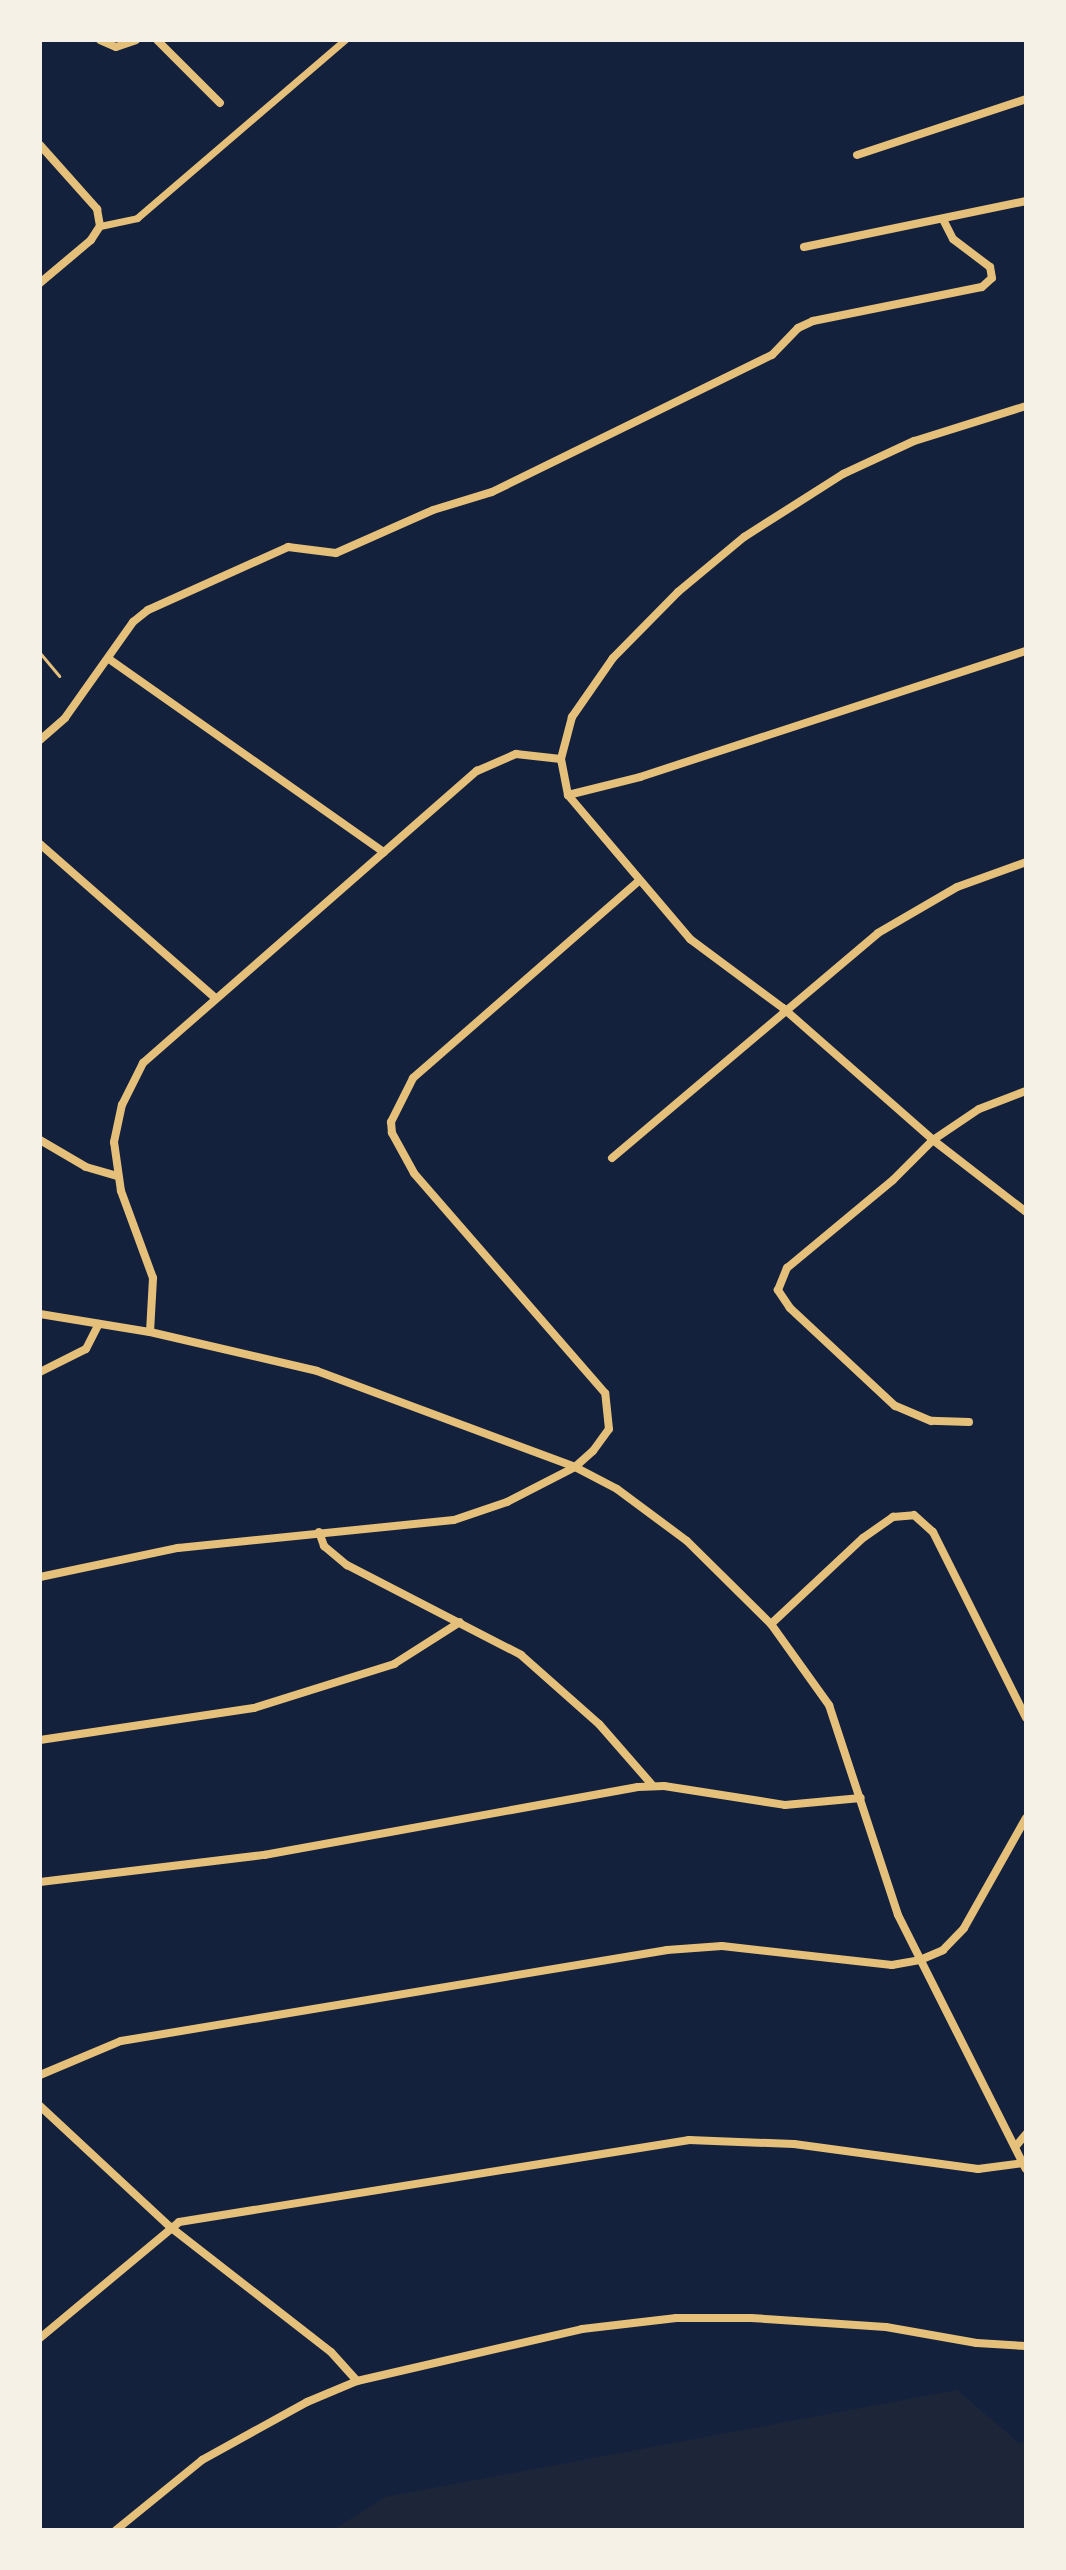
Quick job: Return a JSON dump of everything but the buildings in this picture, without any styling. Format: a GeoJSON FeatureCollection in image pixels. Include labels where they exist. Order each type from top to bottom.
{"type":"FeatureCollection","features":[{"type":"Feature","properties":{"kind":"street"},"geometry":{"type":"LineString","coordinates":[[100,40],[116,47],[136,40]]}},
{"type":"Feature","properties":{"kind":"street"},"geometry":{"type":"LineString","coordinates":[[157,40],[220,103]]}},
{"type":"Feature","properties":{"kind":"street"},"geometry":{"type":"LineString","coordinates":[[100,226],[137,218],[345,40]]}},
{"type":"Feature","properties":{"kind":"street"},"geometry":{"type":"LineString","coordinates":[[857,155],[1026,99]]}},
{"type":"Feature","properties":{"kind":"street"},"geometry":{"type":"LineString","coordinates":[[40,145],[97,209],[100,226],[91,240],[40,283]]}},
{"type":"Feature","properties":{"kind":"street"},"geometry":{"type":"LineString","coordinates":[[804,247],[1026,201]]}},
{"type":"Feature","properties":{"kind":"street"},"geometry":{"type":"LineString","coordinates":[[40,740],[65,718],[133,622],[148,610],[288,547],[336,553],[433,510],[492,492],[772,355],[804,324],[982,287],[992,278],[990,267],[953,239],[943,219]]}},
{"type":"Feature","properties":{"kind":"street"},"geometry":{"type":"LineString","coordinates":[[1026,406],[939,432],[872,461],[744,537],[613,658],[572,717],[561,759],[568,795],[638,882],[690,939],[783,1008],[933,1140],[1026,1212]]}},
{"type":"Feature","properties":{"kind":"street"},"geometry":{"type":"LineString","coordinates":[[568,795],[640,777],[1026,651]]}},
{"type":"Feature","properties":{"kind":"street"},"geometry":{"type":"LineString","coordinates":[[109,659],[384,852]]}},
{"type":"Feature","properties":{"kind":"street"},"geometry":{"type":"LineString","coordinates":[[150,1332],[153,1278],[118,1176],[117,1127],[136,1073],[214,997],[487,765],[516,754],[561,759]]}},
{"type":"Feature","properties":{"kind":"street"},"geometry":{"type":"LineString","coordinates":[[40,844],[214,997]]}},
{"type":"Feature","properties":{"kind":"street"},"geometry":{"type":"LineString","coordinates":[[612,1158],[783,1008],[910,912],[957,887],[1026,862]]}},
{"type":"Feature","properties":{"kind":"street"},"geometry":{"type":"LineString","coordinates":[[40,1577],[136,1554],[319,1532],[454,1520],[487,1511],[575,1467],[609,1429],[605,1393],[420,1179],[399,1150],[391,1122],[413,1078],[638,882]]}},
{"type":"Feature","properties":{"kind":"street"},"geometry":{"type":"LineString","coordinates":[[969,1422],[931,1421],[895,1406],[790,1308],[778,1290],[787,1268],[933,1140],[979,1109],[1026,1091]]}},
{"type":"Feature","properties":{"kind":"street"},"geometry":{"type":"LineString","coordinates":[[40,1140],[86,1167],[118,1176]]}},
{"type":"Feature","properties":{"kind":"street"},"geometry":{"type":"LineString","coordinates":[[40,1314],[150,1332],[317,1371],[575,1467],[659,1518],[771,1624],[829,1705],[890,1894],[920,1960],[1025,2166],[978,2169],[781,2143],[689,2140],[169,2226],[40,2338]]}},
{"type":"Feature","properties":{"kind":"street"},"geometry":{"type":"LineString","coordinates":[[40,1372],[86,1349],[99,1324]]}},
{"type":"Feature","properties":{"kind":"street"},"geometry":{"type":"LineString","coordinates":[[771,1624],[870,1532],[893,1517],[914,1515],[933,1532],[1026,1718]]}},
{"type":"Feature","properties":{"kind":"street"},"geometry":{"type":"LineString","coordinates":[[319,1532],[324,1546],[347,1565],[460,1622],[542,1672],[635,1761],[653,1786]]}},
{"type":"Feature","properties":{"kind":"street"},"geometry":{"type":"LineString","coordinates":[[40,1740],[254,1708],[394,1664],[460,1622]]}},
{"type":"Feature","properties":{"kind":"street"},"geometry":{"type":"LineString","coordinates":[[40,1882],[280,1852],[653,1786],[785,1805],[861,1798]]}},
{"type":"Feature","properties":{"kind":"street"},"geometry":{"type":"LineString","coordinates":[[40,2075],[121,2041],[667,1950],[733,1946],[892,1965],[920,1960],[943,1950],[964,1928],[1012,1852],[1026,1818]]}},
{"type":"Feature","properties":{"kind":"street"},"geometry":{"type":"LineString","coordinates":[[40,2106],[169,2226],[331,2352],[357,2381]]}},
{"type":"Feature","properties":{"kind":"street"},"geometry":{"type":"LineString","coordinates":[[1016,2146],[1026,2134]]}},
{"type":"Feature","properties":{"kind":"street"},"geometry":{"type":"LineString","coordinates":[[116,2530],[202,2460],[357,2381],[582,2329],[676,2318],[841,2322],[1026,2346]]}},
{"type":"Feature","properties":{"kind":"path"},"geometry":{"type":"LineString","coordinates":[[40,653],[59,676]]}},
{"type":"Feature","properties":{"kind":"shaded area"},"geometry":{"type":"Polygon","coordinates":[[[957,2390],[1019,2443],[1026,2442],[1026,2530],[333,2530],[385,2497],[957,2390]]]}}]}
